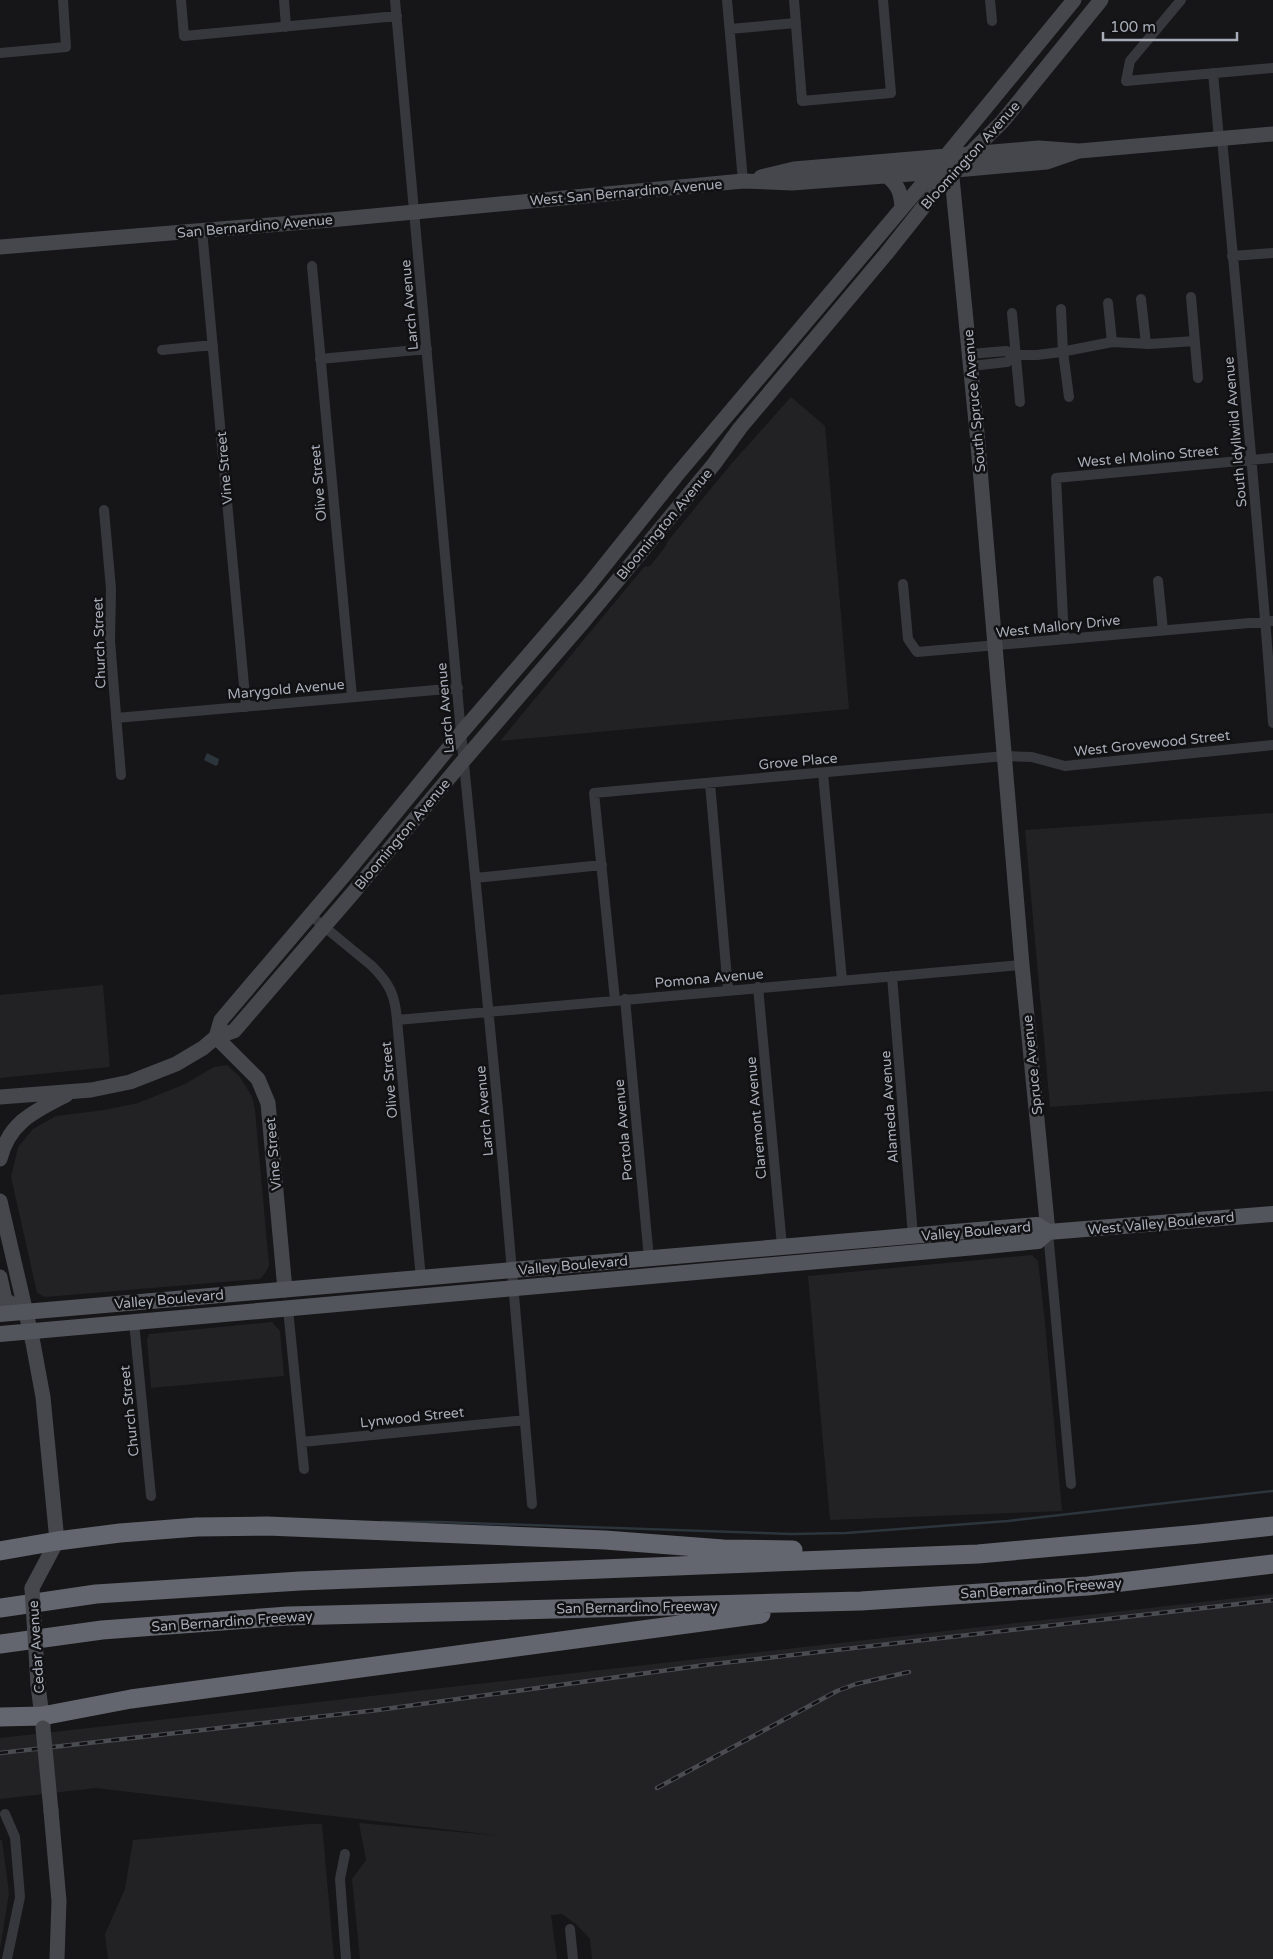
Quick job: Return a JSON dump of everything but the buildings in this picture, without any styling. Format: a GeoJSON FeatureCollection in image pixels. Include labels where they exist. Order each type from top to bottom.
{"type":"FeatureCollection","features":[{"type":"Feature","properties":{"kind":"highway"},"geometry":{"type":"LineString","coordinates":[[0,1551],[56,1541],[197,1527],[267,1526],[605,1540],[723,1549],[856,1551],[948,1547],[968,1554]]}},
{"type":"Feature","properties":{"kind":"highway"},"geometry":{"type":"LineString","coordinates":[[0,1608],[96,1594],[300,1581],[463,1576],[968,1554],[1273,1526]]}},
{"type":"Feature","properties":{"kind":"highway","name":"San Bernardino Freeway"},"geometry":{"type":"LineString","coordinates":[[0,1644],[102,1630],[288,1616],[861,1600],[1088,1586],[1273,1564]]}},
{"type":"Feature","properties":{"kind":"highway"},"geometry":{"type":"LineString","coordinates":[[0,1718],[42,1722],[131,1699],[861,1600]]}},
{"type":"Feature","properties":{"kind":"main road","name":"Bloomington Avenue"},"geometry":{"type":"LineString","coordinates":[[216,1037],[221,1020],[461,733],[588,586],[628,534],[946,156],[1074,0]]}},
{"type":"Feature","properties":{"kind":"main road","name":"Bloomington Avenue"},"geometry":{"type":"LineString","coordinates":[[0,1097],[73,1092],[112,1087],[154,1074],[190,1056],[216,1037],[234,1031],[583,622],[952,171],[1002,122],[1101,0]]}},
{"type":"Feature","properties":{"kind":"main road"},"geometry":{"type":"LineString","coordinates":[[1002,122],[1004,139],[1015,151]]}},
{"type":"Feature","properties":{"kind":"main road","name":"West San Bernardino Avenue"},"geometry":{"type":"LineString","coordinates":[[743,181],[794,169],[1039,148],[1079,151],[1273,134]]}},
{"type":"Feature","properties":{"kind":"main road","name":"West San Bernardino Avenue"},"geometry":{"type":"LineString","coordinates":[[509,202],[743,181],[792,183],[952,171],[1047,162],[1079,151]]}},
{"type":"Feature","properties":{"kind":"main road","name":"South Spruce Avenue"},"geometry":{"type":"LineString","coordinates":[[946,156],[952,171],[996,646]]}},
{"type":"Feature","properties":{"kind":"main road"},"geometry":{"type":"LineString","coordinates":[[887,176],[898,186],[901,193],[902,208]]}},
{"type":"Feature","properties":{"kind":"main road","name":"San Bernardino Avenue"},"geometry":{"type":"LineString","coordinates":[[0,247],[509,202]]}},
{"type":"Feature","properties":{"kind":"main road"},"geometry":{"type":"LineString","coordinates":[[740,428],[750,404],[770,379],[771,374],[766,369]]}},
{"type":"Feature","properties":{"kind":"main road"},"geometry":{"type":"LineString","coordinates":[[628,534],[644,548]]}},
{"type":"Feature","properties":{"kind":"main road","name":"Spruce Avenue"},"geometry":{"type":"LineString","coordinates":[[996,646],[1022,965],[1048,1232]]}},
{"type":"Feature","properties":{"kind":"main road","name":"Vine Street"},"geometry":{"type":"LineString","coordinates":[[216,1037],[258,1079],[268,1103],[285,1290]]}},
{"type":"Feature","properties":{"kind":"main road"},"geometry":{"type":"LineString","coordinates":[[0,1159],[10,1135],[28,1116],[73,1092]]}},
{"type":"Feature","properties":{"kind":"main road"},"geometry":{"type":"LineString","coordinates":[[0,1201],[26,1312],[43,1398],[56,1541]]}},
{"type":"Feature","properties":{"kind":"main road","name":"West Valley Boulevard"},"geometry":{"type":"LineString","coordinates":[[1048,1232],[1273,1214]]}},
{"type":"Feature","properties":{"kind":"main road","name":"Valley Boulevard"},"geometry":{"type":"LineString","coordinates":[[0,1314],[1037,1225],[1048,1232],[1038,1241],[0,1334]]}},
{"type":"Feature","properties":{"kind":"main road"},"geometry":{"type":"LineString","coordinates":[[0,1277],[5,1300],[26,1312]]}},
{"type":"Feature","properties":{"kind":"main road","name":"Cedar Avenue"},"geometry":{"type":"LineString","coordinates":[[56,1541],[32,1588],[38,1685],[59,1901],[57,1959]]}},
{"type":"Feature","properties":{"kind":"street"},"geometry":{"type":"LineString","coordinates":[[0,54],[66,47],[63,0]]}},
{"type":"Feature","properties":{"kind":"street"},"geometry":{"type":"LineString","coordinates":[[181,0],[184,36],[397,16]]}},
{"type":"Feature","properties":{"kind":"street"},"geometry":{"type":"LineString","coordinates":[[284,0],[286,27]]}},
{"type":"Feature","properties":{"kind":"street","name":"Larch Avenue"},"geometry":{"type":"LineString","coordinates":[[395,0],[461,733],[489,1010],[532,1504]]}},
{"type":"Feature","properties":{"kind":"street"},"geometry":{"type":"LineString","coordinates":[[727,0],[743,181]]}},
{"type":"Feature","properties":{"kind":"street"},"geometry":{"type":"LineString","coordinates":[[794,0],[802,101],[891,93],[883,0]]}},
{"type":"Feature","properties":{"kind":"street"},"geometry":{"type":"LineString","coordinates":[[990,0],[992,21]]}},
{"type":"Feature","properties":{"kind":"street"},"geometry":{"type":"LineString","coordinates":[[1181,0],[1130,61],[1126,81],[1273,68]]}},
{"type":"Feature","properties":{"kind":"street"},"geometry":{"type":"LineString","coordinates":[[730,29],[796,23]]}},
{"type":"Feature","properties":{"kind":"street","name":"South Idyllwild Avenue"},"geometry":{"type":"LineString","coordinates":[[1213,73],[1245,404],[1269,621],[1273,723]]}},
{"type":"Feature","properties":{"kind":"street","name":"Vine Street"},"geometry":{"type":"LineString","coordinates":[[202,230],[246,707]]}},
{"type":"Feature","properties":{"kind":"street"},"geometry":{"type":"LineString","coordinates":[[1232,256],[1273,253]]}},
{"type":"Feature","properties":{"kind":"street","name":"Olive Street"},"geometry":{"type":"LineString","coordinates":[[312,266],[352,698]]}},
{"type":"Feature","properties":{"kind":"street"},"geometry":{"type":"LineString","coordinates":[[1191,297],[1198,378]]}},
{"type":"Feature","properties":{"kind":"street"},"geometry":{"type":"LineString","coordinates":[[1141,299],[1146,344]]}},
{"type":"Feature","properties":{"kind":"street"},"geometry":{"type":"LineString","coordinates":[[1108,302],[1112,342]]}},
{"type":"Feature","properties":{"kind":"street"},"geometry":{"type":"LineString","coordinates":[[1060,309],[1069,397]]}},
{"type":"Feature","properties":{"kind":"street"},"geometry":{"type":"LineString","coordinates":[[1012,313],[1020,402]]}},
{"type":"Feature","properties":{"kind":"street"},"geometry":{"type":"LineString","coordinates":[[970,360],[1006,351],[1016,356],[1063,352],[1112,342],[1146,344],[1195,341]]}},
{"type":"Feature","properties":{"kind":"street"},"geometry":{"type":"LineString","coordinates":[[162,350],[213,345]]}},
{"type":"Feature","properties":{"kind":"street"},"geometry":{"type":"LineString","coordinates":[[320,359],[427,349]]}},
{"type":"Feature","properties":{"kind":"street","name":"West el Molino Street"},"geometry":{"type":"LineString","coordinates":[[1064,638],[1056,478],[1273,458]]}},
{"type":"Feature","properties":{"kind":"street","name":"Church Street"},"geometry":{"type":"LineString","coordinates":[[104,510],[111,589],[110,641],[121,775]]}},
{"type":"Feature","properties":{"kind":"street"},"geometry":{"type":"LineString","coordinates":[[1158,581],[1163,630]]}},
{"type":"Feature","properties":{"kind":"street","name":"West Mallory Drive"},"geometry":{"type":"LineString","coordinates":[[903,584],[908,638],[916,652],[1269,621]]}},
{"type":"Feature","properties":{"kind":"street","name":"Marygold Avenue"},"geometry":{"type":"LineString","coordinates":[[116,718],[458,688]]}},
{"type":"Feature","properties":{"kind":"street","name":"West Grovewood Street"},"geometry":{"type":"LineString","coordinates":[[1005,756],[1032,757],[1065,766],[1273,746]]}},
{"type":"Feature","properties":{"kind":"street","name":"Grove Place"},"geometry":{"type":"LineString","coordinates":[[594,794],[1005,756]]}},
{"type":"Feature","properties":{"kind":"street"},"geometry":{"type":"LineString","coordinates":[[823,773],[842,980]]}},
{"type":"Feature","properties":{"kind":"street"},"geometry":{"type":"LineString","coordinates":[[710,783],[728,990]]}},
{"type":"Feature","properties":{"kind":"street","name":"Portola Avenue"},"geometry":{"type":"LineString","coordinates":[[594,794],[620,999],[649,1259]]}},
{"type":"Feature","properties":{"kind":"street"},"geometry":{"type":"LineString","coordinates":[[476,878],[602,865]]}},
{"type":"Feature","properties":{"kind":"street","name":"Olive Street"},"geometry":{"type":"LineString","coordinates":[[310,915],[372,966],[381,975],[393,994],[398,1020],[421,1279]]}},
{"type":"Feature","properties":{"kind":"street","name":"Pomona Avenue"},"geometry":{"type":"LineString","coordinates":[[398,1020],[489,1010],[1022,965]]}},
{"type":"Feature","properties":{"kind":"street","name":"Alameda Avenue"},"geometry":{"type":"LineString","coordinates":[[892,976],[913,1236]]}},
{"type":"Feature","properties":{"kind":"street","name":"Claremont Avenue"},"geometry":{"type":"LineString","coordinates":[[758,987],[782,1246]]}},
{"type":"Feature","properties":{"kind":"street","name":"Spruce Avenue"},"geometry":{"type":"LineString","coordinates":[[1048,1232],[1071,1484]]}},
{"type":"Feature","properties":{"kind":"street"},"geometry":{"type":"LineString","coordinates":[[288,1309],[304,1469]]}},
{"type":"Feature","properties":{"kind":"street","name":"Church Street"},"geometry":{"type":"LineString","coordinates":[[134,1322],[151,1496]]}},
{"type":"Feature","properties":{"kind":"street","name":"Lynwood Street"},"geometry":{"type":"LineString","coordinates":[[302,1442],[525,1420]]}},
{"type":"Feature","properties":{"kind":"street"},"geometry":{"type":"LineString","coordinates":[[5,1814],[14,1837],[20,1897],[7,1959]]}},
{"type":"Feature","properties":{"kind":"street"},"geometry":{"type":"LineString","coordinates":[[345,1854],[340,1879],[346,1959]]}},
{"type":"Feature","properties":{"kind":"street"},"geometry":{"type":"LineString","coordinates":[[570,1929],[573,1959]]}},
{"type":"Feature","properties":{"kind":"shaded area"},"geometry":{"type":"Polygon","coordinates":[[[791,397],[825,426],[849,709],[500,741],[644,567],[650,566],[667,542],[732,463],[791,397]]]}},
{"type":"Feature","properties":{"kind":"shaded area"},"geometry":{"type":"Polygon","coordinates":[[[207,753],[219,759],[216,766],[204,760],[207,753]]]}},
{"type":"Feature","properties":{"kind":"shaded area"},"geometry":{"type":"Polygon","coordinates":[[[1273,813],[1273,1091],[1050,1107],[1025,830],[1273,813]]]}},
{"type":"Feature","properties":{"kind":"shaded area"},"geometry":{"type":"Polygon","coordinates":[[[103,985],[110,1067],[0,1078],[0,995],[103,985]]]}},
{"type":"Feature","properties":{"kind":"shaded area"},"geometry":{"type":"Polygon","coordinates":[[[227,1065],[239,1076],[247,1088],[252,1097],[255,1110],[269,1265],[266,1272],[260,1279],[45,1297],[37,1293],[11,1177],[18,1147],[33,1129],[56,1116],[104,1110],[138,1103],[185,1084],[214,1067],[227,1065]]]}},
{"type":"Feature","properties":{"kind":"shaded area"},"geometry":{"type":"Polygon","coordinates":[[[1032,1255],[1038,1261],[1062,1511],[830,1520],[808,1276],[1032,1255]]]}},
{"type":"Feature","properties":{"kind":"shaded area"},"geometry":{"type":"Polygon","coordinates":[[[272,1322],[280,1331],[284,1376],[151,1388],[147,1339],[149,1334],[272,1322]]]}},
{"type":"Feature","properties":{"kind":"shaded area"},"geometry":{"type":"Polygon","coordinates":[[[1273,1594],[1273,1959],[592,1959],[590,1939],[577,1925],[562,1914],[551,1915],[557,1959],[360,1959],[352,1879],[366,1860],[359,1823],[502,1836],[96,1788],[0,1799],[0,1738],[1273,1594]]]}},
{"type":"Feature","properties":{"kind":"shaded area"},"geometry":{"type":"Polygon","coordinates":[[[322,1824],[334,1959],[108,1959],[105,1934],[125,1889],[133,1840],[322,1824]]]}},
{"type":"Feature","properties":{"kind":"shaded area"},"geometry":{"type":"Polygon","coordinates":[[[0,1840],[2,1840],[9,1893],[0,1949],[0,1840]]]}},
{"type":"Feature","properties":{"kind":"waterway"},"geometry":{"type":"LineString","coordinates":[[382,1522],[439,1522],[791,1534],[846,1533],[1008,1521],[1273,1491]]}},
{"type":"Feature","properties":{"kind":"railway"},"geometry":{"type":"LineString","coordinates":[[0,1753],[378,1710],[705,1665],[1273,1600]]}},
{"type":"Feature","properties":{"kind":"railway"},"geometry":{"type":"LineString","coordinates":[[657,1788],[837,1691],[856,1684],[909,1672]]}}]}
